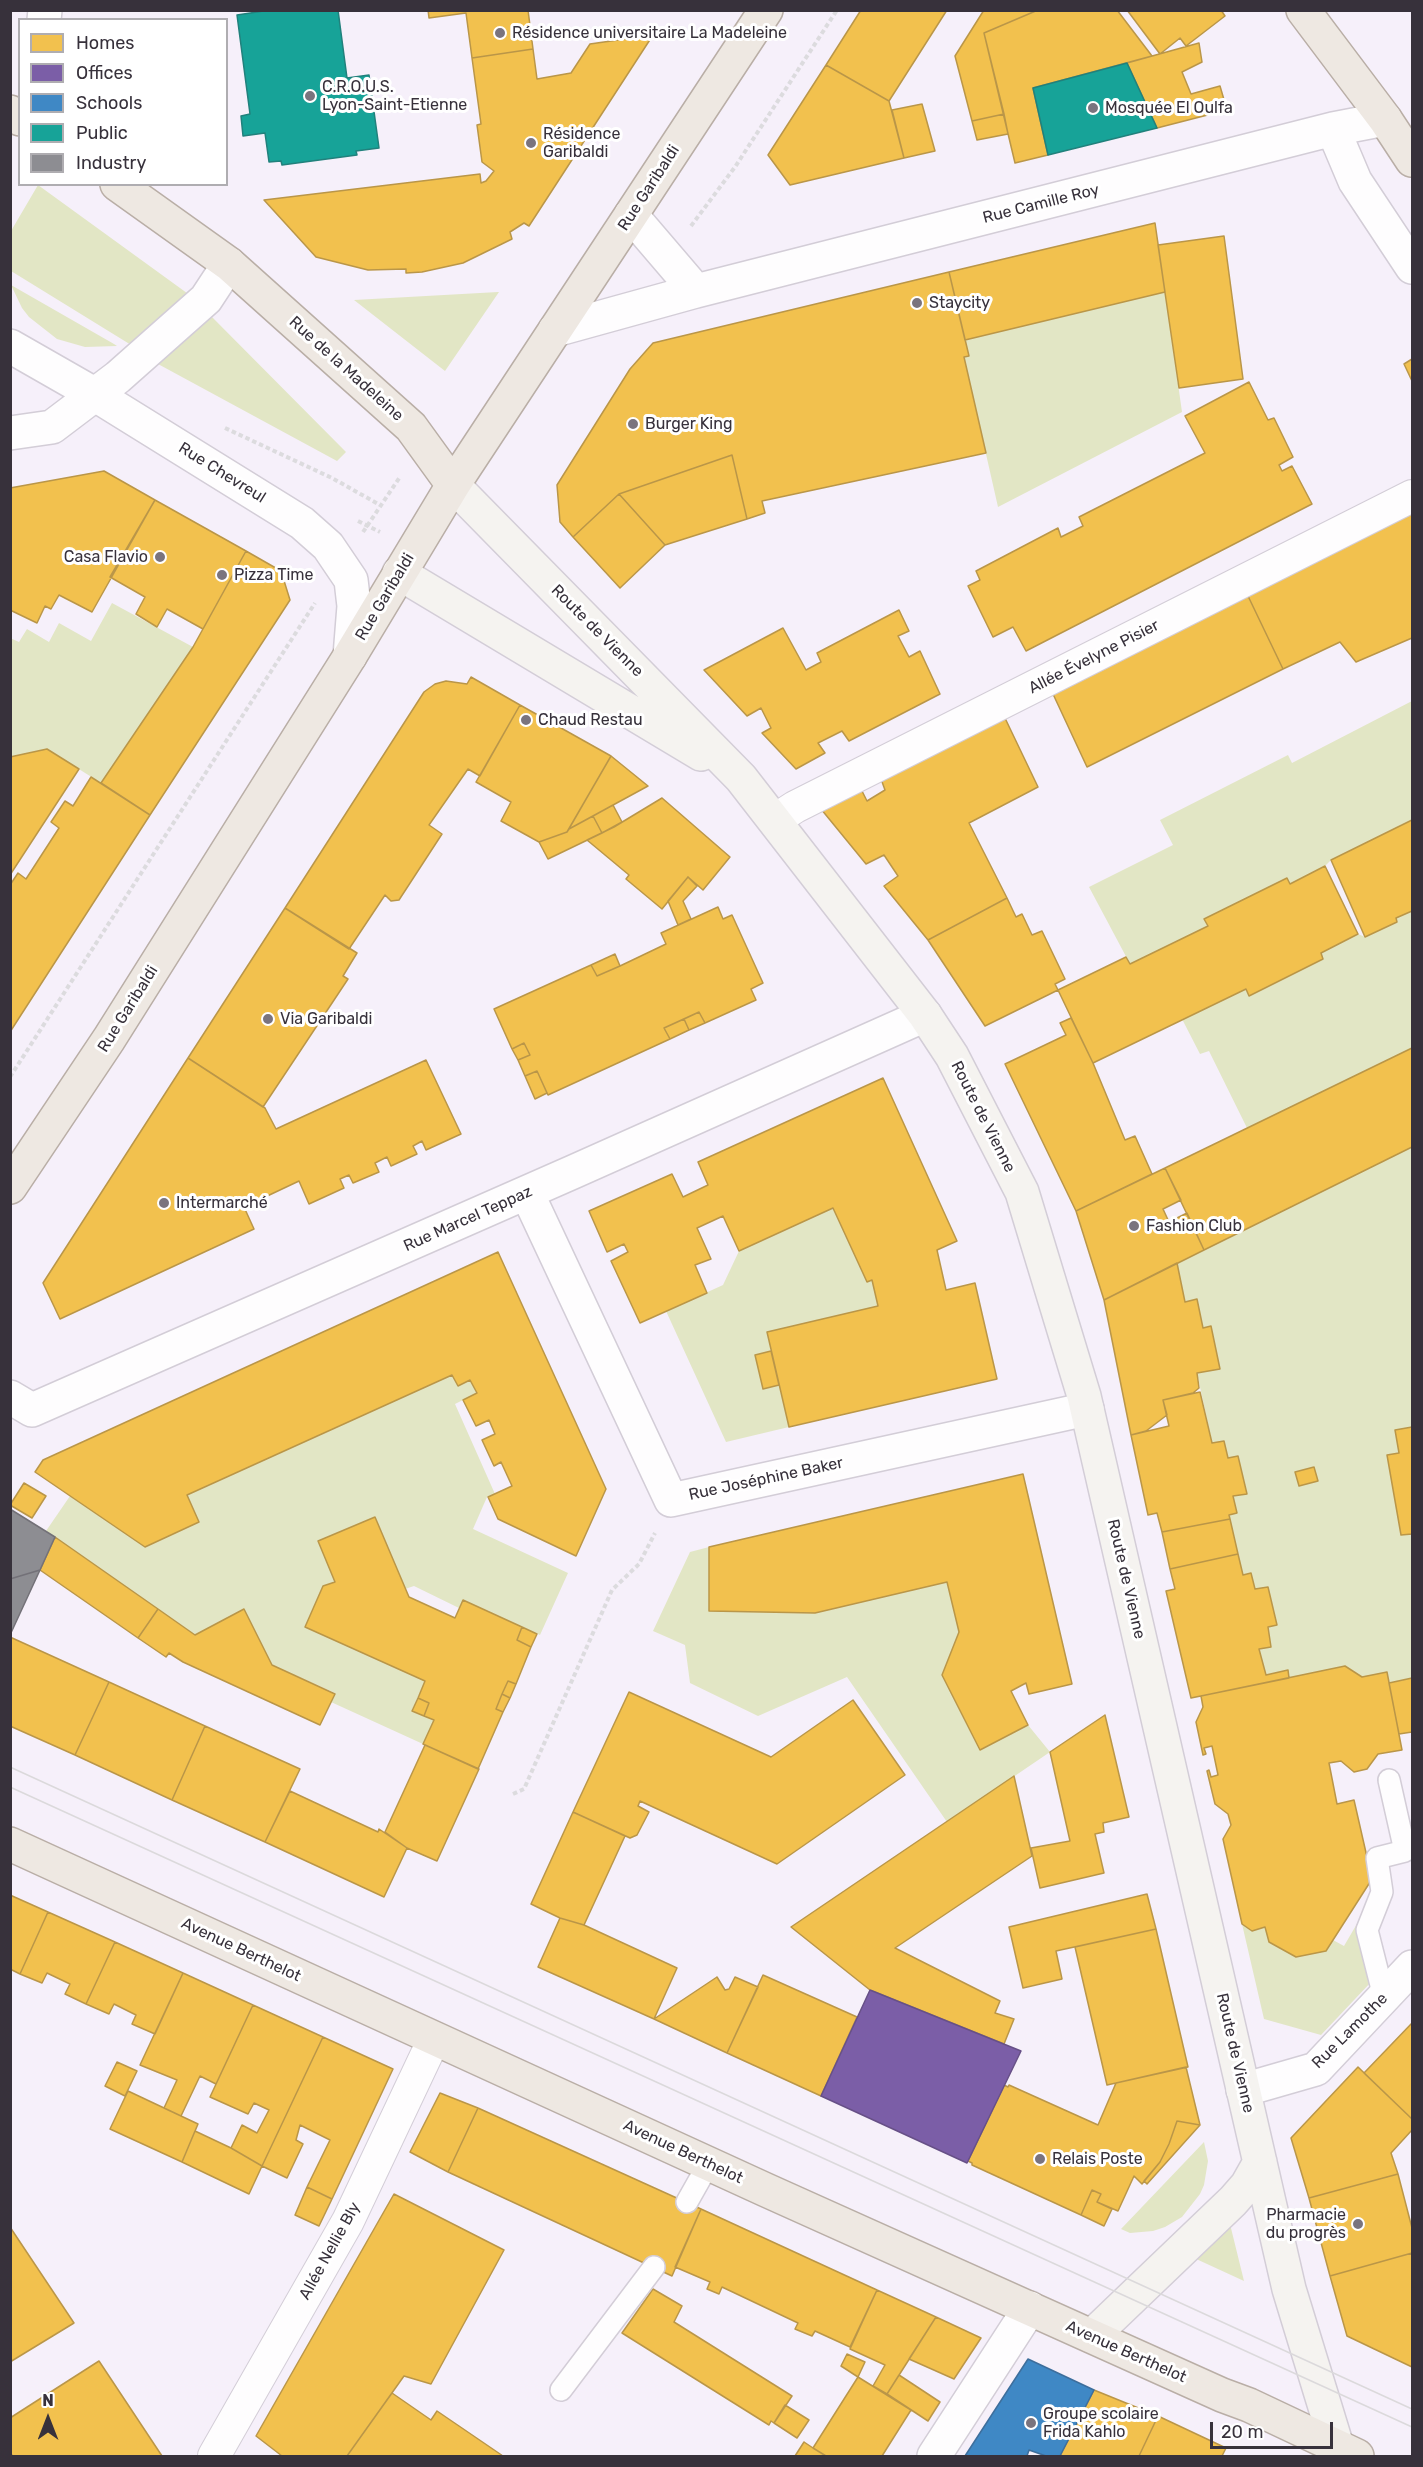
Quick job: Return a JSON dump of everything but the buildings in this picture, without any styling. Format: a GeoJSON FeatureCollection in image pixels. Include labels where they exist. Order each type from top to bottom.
{"type":"FeatureCollection","features":[{"type":"Feature","properties":{"kind":"main road","name":"Rue Garibaldi"},"geometry":{"type":"LineString","coordinates":[[10,1187],[109,1039],[350,656],[453,485],[766,10]]}},
{"type":"Feature","properties":{"kind":"main road"},"geometry":{"type":"LineString","coordinates":[[1303,10],[1413,160]]}},
{"type":"Feature","properties":{"kind":"main road","name":"Rue de la Madeleine"},"geometry":{"type":"LineString","coordinates":[[120,186],[229,264],[411,427],[453,485]]}},
{"type":"Feature","properties":{"kind":"main road","name":"Route de Vienne"},"geometry":{"type":"LineString","coordinates":[[453,485],[741,778],[775,820],[925,1015],[952,1056],[1022,1192],[1087,1409],[1292,2298],[1345,2454]]}},
{"type":"Feature","properties":{"kind":"main road","name":"Route de Vienne"},"geometry":{"type":"LineString","coordinates":[[399,573],[741,778]]}},
{"type":"Feature","properties":{"kind":"main road","name":"Avenue Berthelot"},"geometry":{"type":"LineString","coordinates":[[10,1844],[434,2039],[1249,2405],[1345,2454]]}},
{"type":"Feature","properties":{"kind":"main road"},"geometry":{"type":"LineString","coordinates":[[1092,2336],[1238,2196],[1247,2186],[1260,2162]]}},
{"type":"Feature","properties":{"kind":"street","name":"Rue Camille Roy"},"geometry":{"type":"LineString","coordinates":[[555,330],[696,291],[1333,129],[1385,119]]}},
{"type":"Feature","properties":{"kind":"street"},"geometry":{"type":"LineString","coordinates":[[1333,129],[1355,181],[1412,267]]}},
{"type":"Feature","properties":{"kind":"street"},"geometry":{"type":"LineString","coordinates":[[631,215],[696,291]]}},
{"type":"Feature","properties":{"kind":"street"},"geometry":{"type":"LineString","coordinates":[[10,434],[52,427],[206,299],[229,264]]}},
{"type":"Feature","properties":{"kind":"street","name":"Rue Chevreul"},"geometry":{"type":"LineString","coordinates":[[10,346],[94,394],[302,523],[328,546],[351,580],[354,606],[350,656]]}},
{"type":"Feature","properties":{"kind":"street","name":"Allée Évelyne Pisier"},"geometry":{"type":"LineString","coordinates":[[775,820],[795,807],[1413,496]]}},
{"type":"Feature","properties":{"kind":"street","name":"Rue Marcel Teppaz"},"geometry":{"type":"LineString","coordinates":[[10,1397],[32,1410],[925,1015]]}},
{"type":"Feature","properties":{"kind":"street","name":"Rue Joséphine Baker"},"geometry":{"type":"LineString","coordinates":[[527,1193],[671,1500],[1087,1409]]}},
{"type":"Feature","properties":{"kind":"street","name":"Rue Lamothe"},"geometry":{"type":"LineString","coordinates":[[1243,2090],[1316,2069],[1413,1967]]}},
{"type":"Feature","properties":{"kind":"street","name":"Allée Nellie Bly"},"geometry":{"type":"LineString","coordinates":[[214,2457],[348,2221],[434,2039]]}},
{"type":"Feature","properties":{"kind":"street"},"geometry":{"type":"LineString","coordinates":[[934,2457],[1030,2308]]}},
{"type":"Feature","properties":{"kind":"lane"},"geometry":{"type":"LineString","coordinates":[[1384,1997],[1366,1930],[1382,1892],[1377,1858],[1405,1851],[1389,1780]]}},
{"type":"Feature","properties":{"kind":"lane"},"geometry":{"type":"LineString","coordinates":[[687,2202],[709,2163]]}},
{"type":"Feature","properties":{"kind":"lane"},"geometry":{"type":"LineString","coordinates":[[561,2390],[654,2267]]}},
{"type":"Feature","properties":{"kind":"path"},"geometry":{"type":"LineString","coordinates":[[688,229],[735,167],[837,10]]}},
{"type":"Feature","properties":{"kind":"path"},"geometry":{"type":"LineString","coordinates":[[10,1077],[380,505]]}},
{"type":"Feature","properties":{"kind":"path"},"geometry":{"type":"LineString","coordinates":[[349,516],[386,535]]}},
{"type":"Feature","properties":{"kind":"path"},"geometry":{"type":"LineString","coordinates":[[513,1794],[524,1789],[612,1590],[639,1564],[671,1500]]}},
{"type":"Feature","properties":{"kind":"green space"},"geometry":{"type":"Polygon","coordinates":[[[39,186],[191,296],[136,348],[11,271],[11,231],[39,186]]]}},
{"type":"Feature","properties":{"kind":"green space"},"geometry":{"type":"Polygon","coordinates":[[[11,285],[117,346],[85,347],[57,339],[29,317],[11,285]]]}},
{"type":"Feature","properties":{"kind":"green space"},"geometry":{"type":"Polygon","coordinates":[[[498,292],[445,371],[354,300],[498,292]]]}},
{"type":"Feature","properties":{"kind":"green space"},"geometry":{"type":"Polygon","coordinates":[[[1165,292],[1182,412],[998,507],[964,357],[965,340],[1165,292]]]}},
{"type":"Feature","properties":{"kind":"green space"},"geometry":{"type":"Polygon","coordinates":[[[210,315],[346,452],[337,461],[158,364],[210,315]]]}},
{"type":"Feature","properties":{"kind":"green space"},"geometry":{"type":"Polygon","coordinates":[[[112,603],[193,647],[101,783],[47,749],[11,757],[10,638],[19,642],[27,629],[49,642],[59,623],[91,641],[112,603]]]}},
{"type":"Feature","properties":{"kind":"green space"},"geometry":{"type":"Polygon","coordinates":[[[1412,701],[1412,820],[1331,860],[1325,866],[1290,884],[1287,878],[1204,919],[1208,926],[1130,964],[1089,887],[1173,845],[1160,820],[1288,755],[1292,763],[1412,701]]]}},
{"type":"Feature","properties":{"kind":"green space"},"geometry":{"type":"Polygon","coordinates":[[[1412,911],[1412,1048],[1247,1128],[1209,1051],[1200,1054],[1182,1019],[1246,989],[1323,959],[1321,953],[1358,934],[1365,937],[1397,922],[1396,918],[1412,911]]]}},
{"type":"Feature","properties":{"kind":"green space"},"geometry":{"type":"Polygon","coordinates":[[[1412,1147],[1412,1427],[1395,1430],[1399,1453],[1387,1455],[1401,1535],[1411,1534],[1412,1539],[1412,1678],[1389,1683],[1386,1672],[1362,1677],[1345,1666],[1289,1678],[1288,1671],[1266,1675],[1259,1649],[1271,1646],[1268,1627],[1277,1624],[1268,1587],[1255,1589],[1251,1574],[1243,1575],[1229,1515],[1237,1512],[1233,1496],[1247,1493],[1238,1456],[1228,1458],[1224,1441],[1212,1443],[1197,1373],[1219,1369],[1210,1326],[1203,1328],[1197,1299],[1185,1302],[1177,1263],[1412,1147]]]}},
{"type":"Feature","properties":{"kind":"green space"},"geometry":{"type":"Polygon","coordinates":[[[833,1208],[867,1281],[872,1280],[878,1306],[767,1332],[771,1351],[755,1355],[763,1389],[779,1385],[789,1427],[726,1442],[666,1311],[723,1285],[739,1251],[833,1208]]]}},
{"type":"Feature","properties":{"kind":"green space"},"geometry":{"type":"Polygon","coordinates":[[[452,1375],[458,1386],[470,1380],[477,1393],[455,1404],[495,1494],[487,1497],[473,1529],[568,1573],[540,1635],[463,1600],[459,1608],[414,1586],[405,1589],[335,1582],[323,1587],[305,1627],[425,1681],[412,1710],[434,1720],[423,1744],[331,1702],[335,1693],[272,1665],[244,1609],[195,1635],[46,1531],[70,1496],[145,1547],[199,1522],[187,1495],[452,1375]]]}},
{"type":"Feature","properties":{"kind":"green space"},"geometry":{"type":"Polygon","coordinates":[[[709,1547],[709,1611],[815,1613],[947,1582],[959,1632],[942,1675],[979,1749],[1028,1725],[1050,1752],[947,1822],[847,1677],[758,1716],[690,1683],[685,1645],[653,1631],[690,1552],[709,1547]]]}},
{"type":"Feature","properties":{"kind":"green space"},"geometry":{"type":"Polygon","coordinates":[[[1358,1922],[1372,1981],[1321,2035],[1264,2019],[1242,1924],[1252,1931],[1265,1927],[1269,1942],[1296,1957],[1326,1951],[1333,1940],[1344,1946],[1358,1922]]]}},
{"type":"Feature","properties":{"kind":"green space"},"geometry":{"type":"Polygon","coordinates":[[[1204,2142],[1208,2161],[1204,2185],[1200,2194],[1182,2217],[1153,2231],[1130,2233],[1121,2229],[1204,2142]]]}},
{"type":"Feature","properties":{"kind":"green space"},"geometry":{"type":"Polygon","coordinates":[[[1229,2220],[1244,2281],[1194,2258],[1229,2220]]]}},
{"type":"Feature","properties":{"kind":"tram line"},"geometry":{"type":"LineString","coordinates":[[10,1767],[1412,2409]]}},
{"type":"Feature","properties":{"kind":"tram line"},"geometry":{"type":"LineString","coordinates":[[10,1787],[1412,2427]]}},
{"type":"Feature","properties":{"kind":"place","name":"Résidence universitaire La Madeleine"},"geometry":{"type":"Point","coordinates":[500,33]}},
{"type":"Feature","properties":{"kind":"place","name":"C.R.O.U.S. Lyon-Saint-Etienne"},"geometry":{"type":"Point","coordinates":[310,96]}},
{"type":"Feature","properties":{"kind":"place","name":"Mosquée El Oulfa"},"geometry":{"type":"Point","coordinates":[1093,108]}},
{"type":"Feature","properties":{"kind":"place","name":"Résidence Garibaldi"},"geometry":{"type":"Point","coordinates":[531,143]}},
{"type":"Feature","properties":{"kind":"place","name":"Staycity"},"geometry":{"type":"Point","coordinates":[917,303]}},
{"type":"Feature","properties":{"kind":"place","name":"Burger King"},"geometry":{"type":"Point","coordinates":[633,424]}},
{"type":"Feature","properties":{"kind":"place","name":"Casa Flavio"},"geometry":{"type":"Point","coordinates":[160,557]}},
{"type":"Feature","properties":{"kind":"place","name":"Pizza Time"},"geometry":{"type":"Point","coordinates":[222,575]}},
{"type":"Feature","properties":{"kind":"place","name":"Chaud Restau"},"geometry":{"type":"Point","coordinates":[526,720]}},
{"type":"Feature","properties":{"kind":"place","name":"Via Garibaldi"},"geometry":{"type":"Point","coordinates":[268,1019]}},
{"type":"Feature","properties":{"kind":"place","name":"Intermarché"},"geometry":{"type":"Point","coordinates":[164,1203]}},
{"type":"Feature","properties":{"kind":"place","name":"Fashion Club"},"geometry":{"type":"Point","coordinates":[1134,1226]}},
{"type":"Feature","properties":{"kind":"place","name":"Relais Poste"},"geometry":{"type":"Point","coordinates":[1040,2159]}},
{"type":"Feature","properties":{"kind":"place","name":"Pharmacie du progrès"},"geometry":{"type":"Point","coordinates":[1358,2224]}},
{"type":"Feature","properties":{"kind":"place","name":"Groupe scolaire Frida Kahlo"},"geometry":{"type":"Point","coordinates":[1031,2423]}}]}
